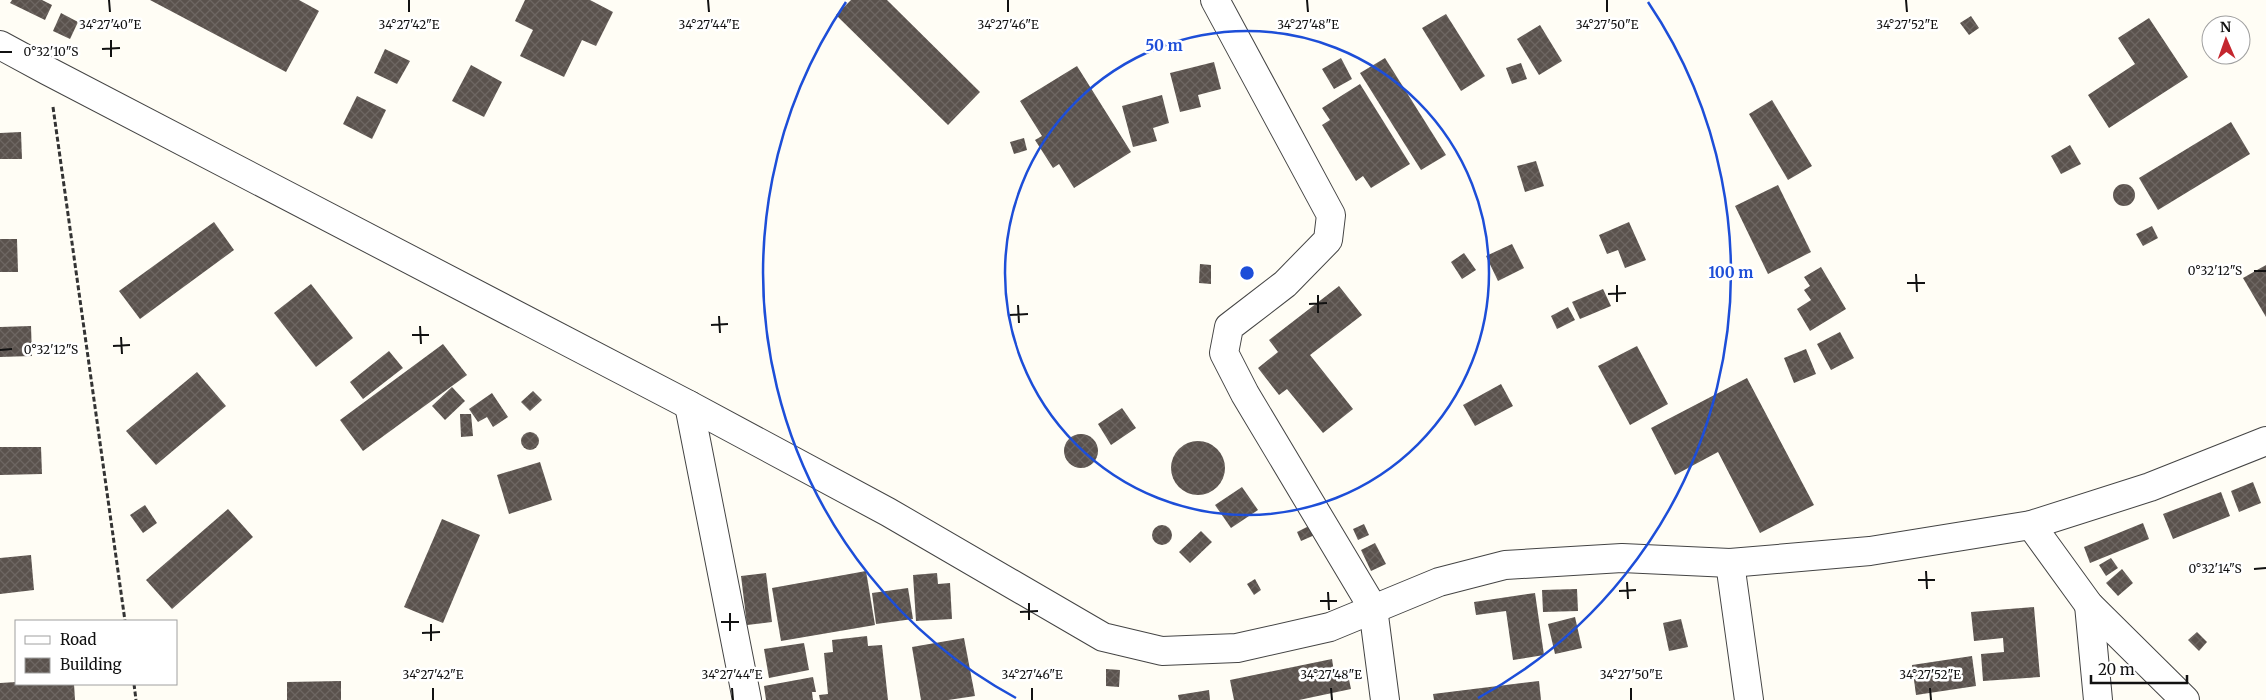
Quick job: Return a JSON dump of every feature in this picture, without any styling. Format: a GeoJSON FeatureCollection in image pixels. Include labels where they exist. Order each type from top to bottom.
{"type":"FeatureCollection","features":[{"type":"Feature","properties":{"kind":"street"},"geometry":{"type":"LineString","coordinates":[[1215,0],[1331,215],[1328,240],[1285,284],[1228,327],[1224,353],[1245,394],[1373,608],[1385,700]]}},
{"type":"Feature","properties":{"kind":"street"},"geometry":{"type":"LineString","coordinates":[[0,44],[48,72],[689,405],[888,512],[1103,636],[1162,651],[1237,648],[1330,627],[1439,582],[1505,565],[1622,558],[1730,563],[1870,551],[2031,525],[2150,487],[2266,441]]}},
{"type":"Feature","properties":{"kind":"street"},"geometry":{"type":"LineString","coordinates":[[689,405],[747,700]]}},
{"type":"Feature","properties":{"kind":"street"},"geometry":{"type":"LineString","coordinates":[[2031,525],[2089,605],[2185,700]]}},
{"type":"Feature","properties":{"kind":"street"},"geometry":{"type":"LineString","coordinates":[[1730,563],[1749,700]]}},
{"type":"Feature","properties":{"kind":"street"},"geometry":{"type":"LineString","coordinates":[[2089,605],[2098,700]]}},
{"type":"Feature","properties":{"kind":"path"},"geometry":{"type":"LineString","coordinates":[[48,72],[125,620]]}},
{"type":"Feature","properties":{"kind":"path"},"geometry":{"type":"LineString","coordinates":[[134,685],[136,700]]}},
{"type":"Feature","properties":{"kind":"building"},"geometry":{"type":"Polygon","coordinates":[[[12,0],[42,0],[52,5],[45,20],[10,3],[12,0]]]}},
{"type":"Feature","properties":{"kind":"building"},"geometry":{"type":"Polygon","coordinates":[[[150,0],[299,0],[319,11],[286,72],[150,0]]]}},
{"type":"Feature","properties":{"kind":"building"},"geometry":{"type":"Polygon","coordinates":[[[525,0],[590,0],[613,12],[596,46],[582,40],[564,77],[520,56],[533,30],[515,21],[525,0]]]}},
{"type":"Feature","properties":{"kind":"building"},"geometry":{"type":"Polygon","coordinates":[[[851,0],[887,0],[980,92],[948,125],[836,15],[851,0]]]}},
{"type":"Feature","properties":{"kind":"building"},"geometry":{"type":"Polygon","coordinates":[[[61,13],[78,22],[70,39],[53,31],[61,13]]]}},
{"type":"Feature","properties":{"kind":"building"},"geometry":{"type":"Polygon","coordinates":[[[1446,14],[1485,76],[1461,91],[1422,28],[1446,14]]]}},
{"type":"Feature","properties":{"kind":"building"},"geometry":{"type":"Polygon","coordinates":[[[1971,16],[1979,28],[1969,35],[1960,23],[1971,16]]]}},
{"type":"Feature","properties":{"kind":"building"},"geometry":{"type":"Polygon","coordinates":[[[2149,18],[2188,77],[2109,128],[2088,95],[2135,64],[2118,38],[2149,18]]]}},
{"type":"Feature","properties":{"kind":"building"},"geometry":{"type":"Polygon","coordinates":[[[1540,25],[1562,61],[1539,75],[1517,39],[1540,25]]]}},
{"type":"Feature","properties":{"kind":"building"},"geometry":{"type":"Polygon","coordinates":[[[385,49],[410,61],[397,84],[374,73],[385,49]]]}},
{"type":"Feature","properties":{"kind":"building"},"geometry":{"type":"Polygon","coordinates":[[[1341,58],[1352,79],[1334,89],[1322,69],[1341,58]]]}},
{"type":"Feature","properties":{"kind":"building"},"geometry":{"type":"Polygon","coordinates":[[[1385,58],[1446,155],[1421,170],[1360,73],[1385,58]]]}},
{"type":"Feature","properties":{"kind":"building"},"geometry":{"type":"Polygon","coordinates":[[[1214,62],[1221,89],[1198,95],[1201,107],[1180,112],[1170,73],[1214,62]]]}},
{"type":"Feature","properties":{"kind":"building"},"geometry":{"type":"Polygon","coordinates":[[[1521,63],[1527,79],[1512,84],[1506,68],[1521,63]]]}},
{"type":"Feature","properties":{"kind":"building"},"geometry":{"type":"Polygon","coordinates":[[[471,65],[502,82],[484,117],[452,101],[471,65]]]}},
{"type":"Feature","properties":{"kind":"building"},"geometry":{"type":"Polygon","coordinates":[[[1077,66],[1131,152],[1074,188],[1059,164],[1053,168],[1035,140],[1042,136],[1020,101],[1077,66]]]}},
{"type":"Feature","properties":{"kind":"building"},"geometry":{"type":"Polygon","coordinates":[[[1360,84],[1410,164],[1371,188],[1363,176],[1356,181],[1322,125],[1330,120],[1322,108],[1360,84]]]}},
{"type":"Feature","properties":{"kind":"building"},"geometry":{"type":"Polygon","coordinates":[[[1162,95],[1169,123],[1153,128],[1157,141],[1133,147],[1122,106],[1162,95]]]}},
{"type":"Feature","properties":{"kind":"building"},"geometry":{"type":"Polygon","coordinates":[[[357,96],[386,110],[372,139],[343,124],[357,96]]]}},
{"type":"Feature","properties":{"kind":"building"},"geometry":{"type":"Polygon","coordinates":[[[1772,100],[1812,166],[1788,180],[1749,114],[1772,100]]]}},
{"type":"Feature","properties":{"kind":"building"},"geometry":{"type":"Polygon","coordinates":[[[2231,122],[2250,154],[2158,210],[2139,178],[2231,122]]]}},
{"type":"Feature","properties":{"kind":"building"},"geometry":{"type":"Polygon","coordinates":[[[21,132],[22,159],[0,159],[0,133],[21,132]]]}},
{"type":"Feature","properties":{"kind":"building"},"geometry":{"type":"Polygon","coordinates":[[[1024,138],[1027,150],[1014,154],[1010,142],[1024,138]]]}},
{"type":"Feature","properties":{"kind":"building"},"geometry":{"type":"Polygon","coordinates":[[[2070,145],[2081,164],[2061,174],[2051,156],[2070,145]]]}},
{"type":"Feature","properties":{"kind":"building"},"geometry":{"type":"Polygon","coordinates":[[[1536,161],[1544,186],[1525,192],[1517,166],[1536,161]]]}},
{"type":"Feature","properties":{"kind":"building"},"geometry":{"type":"Polygon","coordinates":[[[2120,184],[2128,184],[2135,191],[2135,199],[2128,206],[2120,206],[2113,199],[2113,191],[2120,184]]]}},
{"type":"Feature","properties":{"kind":"building"},"geometry":{"type":"Polygon","coordinates":[[[1778,185],[1811,252],[1768,274],[1735,206],[1778,185]]]}},
{"type":"Feature","properties":{"kind":"building"},"geometry":{"type":"Polygon","coordinates":[[[214,222],[234,250],[140,319],[119,291],[214,222]]]}},
{"type":"Feature","properties":{"kind":"building"},"geometry":{"type":"Polygon","coordinates":[[[1629,222],[1646,260],[1625,268],[1618,250],[1607,254],[1599,235],[1629,222]]]}},
{"type":"Feature","properties":{"kind":"building"},"geometry":{"type":"Polygon","coordinates":[[[2152,226],[2158,238],[2143,246],[2136,234],[2152,226]]]}},
{"type":"Feature","properties":{"kind":"building"},"geometry":{"type":"Polygon","coordinates":[[[0,239],[17,239],[18,272],[0,272],[0,239]]]}},
{"type":"Feature","properties":{"kind":"building"},"geometry":{"type":"Polygon","coordinates":[[[1512,244],[1524,268],[1498,281],[1486,256],[1512,244]]]}},
{"type":"Feature","properties":{"kind":"building"},"geometry":{"type":"Polygon","coordinates":[[[1464,253],[1476,270],[1462,279],[1451,262],[1464,253]]]}},
{"type":"Feature","properties":{"kind":"building"},"geometry":{"type":"Polygon","coordinates":[[[1200,264],[1211,265],[1211,284],[1199,283],[1200,264]]]}},
{"type":"Feature","properties":{"kind":"building"},"geometry":{"type":"Polygon","coordinates":[[[2266,265],[2266,317],[2243,278],[2266,265]]]}},
{"type":"Feature","properties":{"kind":"building"},"geometry":{"type":"Polygon","coordinates":[[[1821,267],[1846,309],[1810,331],[1797,309],[1811,300],[1804,290],[1810,286],[1804,277],[1821,267]]]}},
{"type":"Feature","properties":{"kind":"building"},"geometry":{"type":"Polygon","coordinates":[[[311,284],[353,338],[316,367],[274,313],[311,284]]]}},
{"type":"Feature","properties":{"kind":"building"},"geometry":{"type":"Polygon","coordinates":[[[1339,286],[1362,315],[1310,355],[1353,409],[1323,433],[1287,389],[1279,395],[1258,368],[1278,352],[1269,340],[1339,286]]]}},
{"type":"Feature","properties":{"kind":"building"},"geometry":{"type":"Polygon","coordinates":[[[1603,289],[1611,306],[1580,319],[1572,302],[1603,289]]]}},
{"type":"Feature","properties":{"kind":"building"},"geometry":{"type":"Polygon","coordinates":[[[1568,307],[1575,320],[1557,329],[1551,316],[1568,307]]]}},
{"type":"Feature","properties":{"kind":"building"},"geometry":{"type":"Polygon","coordinates":[[[31,326],[32,356],[0,357],[0,327],[31,326]]]}},
{"type":"Feature","properties":{"kind":"building"},"geometry":{"type":"Polygon","coordinates":[[[1840,332],[1854,358],[1831,370],[1817,344],[1840,332]]]}},
{"type":"Feature","properties":{"kind":"building"},"geometry":{"type":"Polygon","coordinates":[[[443,344],[467,375],[363,451],[340,420],[443,344]]]}},
{"type":"Feature","properties":{"kind":"building"},"geometry":{"type":"Polygon","coordinates":[[[1637,346],[1668,404],[1630,425],[1598,366],[1637,346]]]}},
{"type":"Feature","properties":{"kind":"building"},"geometry":{"type":"Polygon","coordinates":[[[1806,349],[1816,374],[1794,383],[1784,358],[1806,349]]]}},
{"type":"Feature","properties":{"kind":"building"},"geometry":{"type":"Polygon","coordinates":[[[389,351],[403,368],[363,399],[350,382],[389,351]]]}},
{"type":"Feature","properties":{"kind":"building"},"geometry":{"type":"Polygon","coordinates":[[[197,372],[226,406],[156,465],[126,431],[197,372]]]}},
{"type":"Feature","properties":{"kind":"building"},"geometry":{"type":"Polygon","coordinates":[[[1747,378],[1814,505],[1760,533],[1718,452],[1675,475],[1651,428],[1747,378]]]}},
{"type":"Feature","properties":{"kind":"building"},"geometry":{"type":"Polygon","coordinates":[[[1501,384],[1513,406],[1475,426],[1463,405],[1501,384]]]}},
{"type":"Feature","properties":{"kind":"building"},"geometry":{"type":"Polygon","coordinates":[[[452,387],[465,401],[445,420],[432,406],[452,387]]]}},
{"type":"Feature","properties":{"kind":"building"},"geometry":{"type":"Polygon","coordinates":[[[533,391],[542,400],[530,411],[521,402],[533,391]]]}},
{"type":"Feature","properties":{"kind":"building"},"geometry":{"type":"Polygon","coordinates":[[[492,393],[508,417],[493,427],[487,417],[478,422],[469,409],[492,393]]]}},
{"type":"Feature","properties":{"kind":"building"},"geometry":{"type":"Polygon","coordinates":[[[1122,408],[1136,428],[1111,445],[1098,424],[1122,408]]]}},
{"type":"Feature","properties":{"kind":"building"},"geometry":{"type":"Polygon","coordinates":[[[460,414],[471,414],[473,436],[461,437],[460,414]]]}},
{"type":"Feature","properties":{"kind":"building"},"geometry":{"type":"Polygon","coordinates":[[[530,432],[536,435],[539,441],[536,447],[530,450],[524,447],[521,441],[524,435],[530,432]]]}},
{"type":"Feature","properties":{"kind":"building"},"geometry":{"type":"Polygon","coordinates":[[[1081,434],[1093,439],[1098,451],[1093,463],[1081,468],[1069,463],[1064,451],[1069,439],[1081,434]]]}},
{"type":"Feature","properties":{"kind":"building"},"geometry":{"type":"Polygon","coordinates":[[[1198,441],[1208,443],[1217,449],[1223,458],[1225,468],[1223,478],[1217,487],[1208,493],[1198,495],[1188,493],[1179,487],[1173,478],[1171,468],[1173,458],[1179,449],[1188,443],[1198,441]]]}},
{"type":"Feature","properties":{"kind":"building"},"geometry":{"type":"Polygon","coordinates":[[[0,447],[41,447],[42,474],[0,475],[0,447]]]}},
{"type":"Feature","properties":{"kind":"building"},"geometry":{"type":"Polygon","coordinates":[[[540,462],[552,500],[509,514],[497,475],[540,462]]]}},
{"type":"Feature","properties":{"kind":"building"},"geometry":{"type":"Polygon","coordinates":[[[2253,482],[2261,503],[2239,512],[2231,491],[2253,482]]]}},
{"type":"Feature","properties":{"kind":"building"},"geometry":{"type":"Polygon","coordinates":[[[1242,487],[1258,510],[1231,528],[1215,505],[1242,487]]]}},
{"type":"Feature","properties":{"kind":"building"},"geometry":{"type":"Polygon","coordinates":[[[2221,492],[2230,516],[2173,539],[2163,514],[2221,492]]]}},
{"type":"Feature","properties":{"kind":"building"},"geometry":{"type":"Polygon","coordinates":[[[145,505],[157,523],[143,533],[130,515],[145,505]]]}},
{"type":"Feature","properties":{"kind":"building"},"geometry":{"type":"Polygon","coordinates":[[[228,509],[253,537],[172,609],[146,580],[228,509]]]}},
{"type":"Feature","properties":{"kind":"building"},"geometry":{"type":"Polygon","coordinates":[[[442,519],[480,535],[443,623],[404,607],[442,519]]]}},
{"type":"Feature","properties":{"kind":"building"},"geometry":{"type":"Polygon","coordinates":[[[2143,523],[2149,539],[2090,563],[2084,547],[2143,523]]]}},
{"type":"Feature","properties":{"kind":"building"},"geometry":{"type":"Polygon","coordinates":[[[1313,524],[1317,534],[1301,541],[1297,532],[1313,524]]]}},
{"type":"Feature","properties":{"kind":"building"},"geometry":{"type":"Polygon","coordinates":[[[1364,524],[1369,535],[1358,540],[1353,529],[1364,524]]]}},
{"type":"Feature","properties":{"kind":"building"},"geometry":{"type":"Polygon","coordinates":[[[1162,525],[1169,528],[1172,535],[1169,542],[1162,545],[1155,542],[1152,535],[1155,528],[1162,525]]]}},
{"type":"Feature","properties":{"kind":"building"},"geometry":{"type":"Polygon","coordinates":[[[1201,531],[1212,542],[1190,563],[1179,552],[1201,531]]]}},
{"type":"Feature","properties":{"kind":"building"},"geometry":{"type":"Polygon","coordinates":[[[1375,543],[1386,564],[1371,571],[1361,550],[1375,543]]]}},
{"type":"Feature","properties":{"kind":"building"},"geometry":{"type":"Polygon","coordinates":[[[31,555],[34,590],[0,594],[0,558],[31,555]]]}},
{"type":"Feature","properties":{"kind":"building"},"geometry":{"type":"Polygon","coordinates":[[[2111,558],[2118,568],[2106,576],[2099,565],[2111,558]]]}},
{"type":"Feature","properties":{"kind":"building"},"geometry":{"type":"Polygon","coordinates":[[[2122,569],[2133,583],[2118,596],[2106,583],[2122,569]]]}},
{"type":"Feature","properties":{"kind":"building"},"geometry":{"type":"Polygon","coordinates":[[[866,571],[875,625],[781,641],[772,588],[866,571]]]}},
{"type":"Feature","properties":{"kind":"building"},"geometry":{"type":"Polygon","coordinates":[[[766,573],[772,622],[747,625],[741,576],[766,573]]]}},
{"type":"Feature","properties":{"kind":"building"},"geometry":{"type":"Polygon","coordinates":[[[937,573],[938,584],[950,583],[952,619],[916,621],[913,575],[937,573]]]}},
{"type":"Feature","properties":{"kind":"building"},"geometry":{"type":"Polygon","coordinates":[[[1255,579],[1261,590],[1254,595],[1247,584],[1255,579]]]}},
{"type":"Feature","properties":{"kind":"building"},"geometry":{"type":"Polygon","coordinates":[[[908,588],[913,619],[876,624],[872,593],[908,588]]]}},
{"type":"Feature","properties":{"kind":"building"},"geometry":{"type":"Polygon","coordinates":[[[1577,589],[1578,611],[1543,612],[1542,590],[1577,589]]]}},
{"type":"Feature","properties":{"kind":"building"},"geometry":{"type":"Polygon","coordinates":[[[1535,593],[1544,655],[1513,660],[1506,611],[1476,615],[1474,602],[1535,593]]]}},
{"type":"Feature","properties":{"kind":"building"},"geometry":{"type":"Polygon","coordinates":[[[2034,607],[2040,677],[1983,681],[1981,654],[2004,652],[2003,638],[1974,641],[1971,612],[2034,607]]]}},
{"type":"Feature","properties":{"kind":"building"},"geometry":{"type":"Polygon","coordinates":[[[1575,617],[1582,648],[1555,654],[1548,624],[1575,617]]]}},
{"type":"Feature","properties":{"kind":"building"},"geometry":{"type":"Polygon","coordinates":[[[1681,619],[1688,647],[1669,651],[1663,623],[1681,619]]]}},
{"type":"Feature","properties":{"kind":"building"},"geometry":{"type":"Polygon","coordinates":[[[2197,632],[2207,642],[2199,651],[2188,640],[2197,632]]]}},
{"type":"Feature","properties":{"kind":"building"},"geometry":{"type":"Polygon","coordinates":[[[867,636],[868,646],[882,645],[888,700],[820,700],[819,695],[828,694],[824,653],[833,652],[832,640],[867,636]]]}},
{"type":"Feature","properties":{"kind":"building"},"geometry":{"type":"Polygon","coordinates":[[[964,638],[975,696],[948,700],[921,700],[912,647],[964,638]]]}},
{"type":"Feature","properties":{"kind":"building"},"geometry":{"type":"Polygon","coordinates":[[[804,643],[809,670],[769,678],[764,649],[804,643]]]}},
{"type":"Feature","properties":{"kind":"building"},"geometry":{"type":"Polygon","coordinates":[[[1972,656],[1976,686],[1916,695],[1912,665],[1972,656]]]}},
{"type":"Feature","properties":{"kind":"building"},"geometry":{"type":"Polygon","coordinates":[[[1332,659],[1334,672],[1347,670],[1351,689],[1299,700],[1234,700],[1230,680],[1332,659]]]}},
{"type":"Feature","properties":{"kind":"building"},"geometry":{"type":"Polygon","coordinates":[[[1106,669],[1120,670],[1119,687],[1106,686],[1106,669]]]}},
{"type":"Feature","properties":{"kind":"building"},"geometry":{"type":"Polygon","coordinates":[[[813,677],[816,692],[812,692],[813,700],[766,700],[764,686],[813,677]]]}},
{"type":"Feature","properties":{"kind":"building"},"geometry":{"type":"Polygon","coordinates":[[[341,681],[341,700],[287,700],[287,682],[341,681]]]}},
{"type":"Feature","properties":{"kind":"building"},"geometry":{"type":"Polygon","coordinates":[[[1539,681],[1541,700],[1434,700],[1433,694],[1539,681]]]}},
{"type":"Feature","properties":{"kind":"building"},"geometry":{"type":"Polygon","coordinates":[[[15,682],[15,685],[74,685],[75,700],[0,700],[0,683],[15,682]]]}},
{"type":"Feature","properties":{"kind":"building"},"geometry":{"type":"Polygon","coordinates":[[[1209,690],[1210,700],[1179,700],[1178,695],[1209,690]]]}}]}
